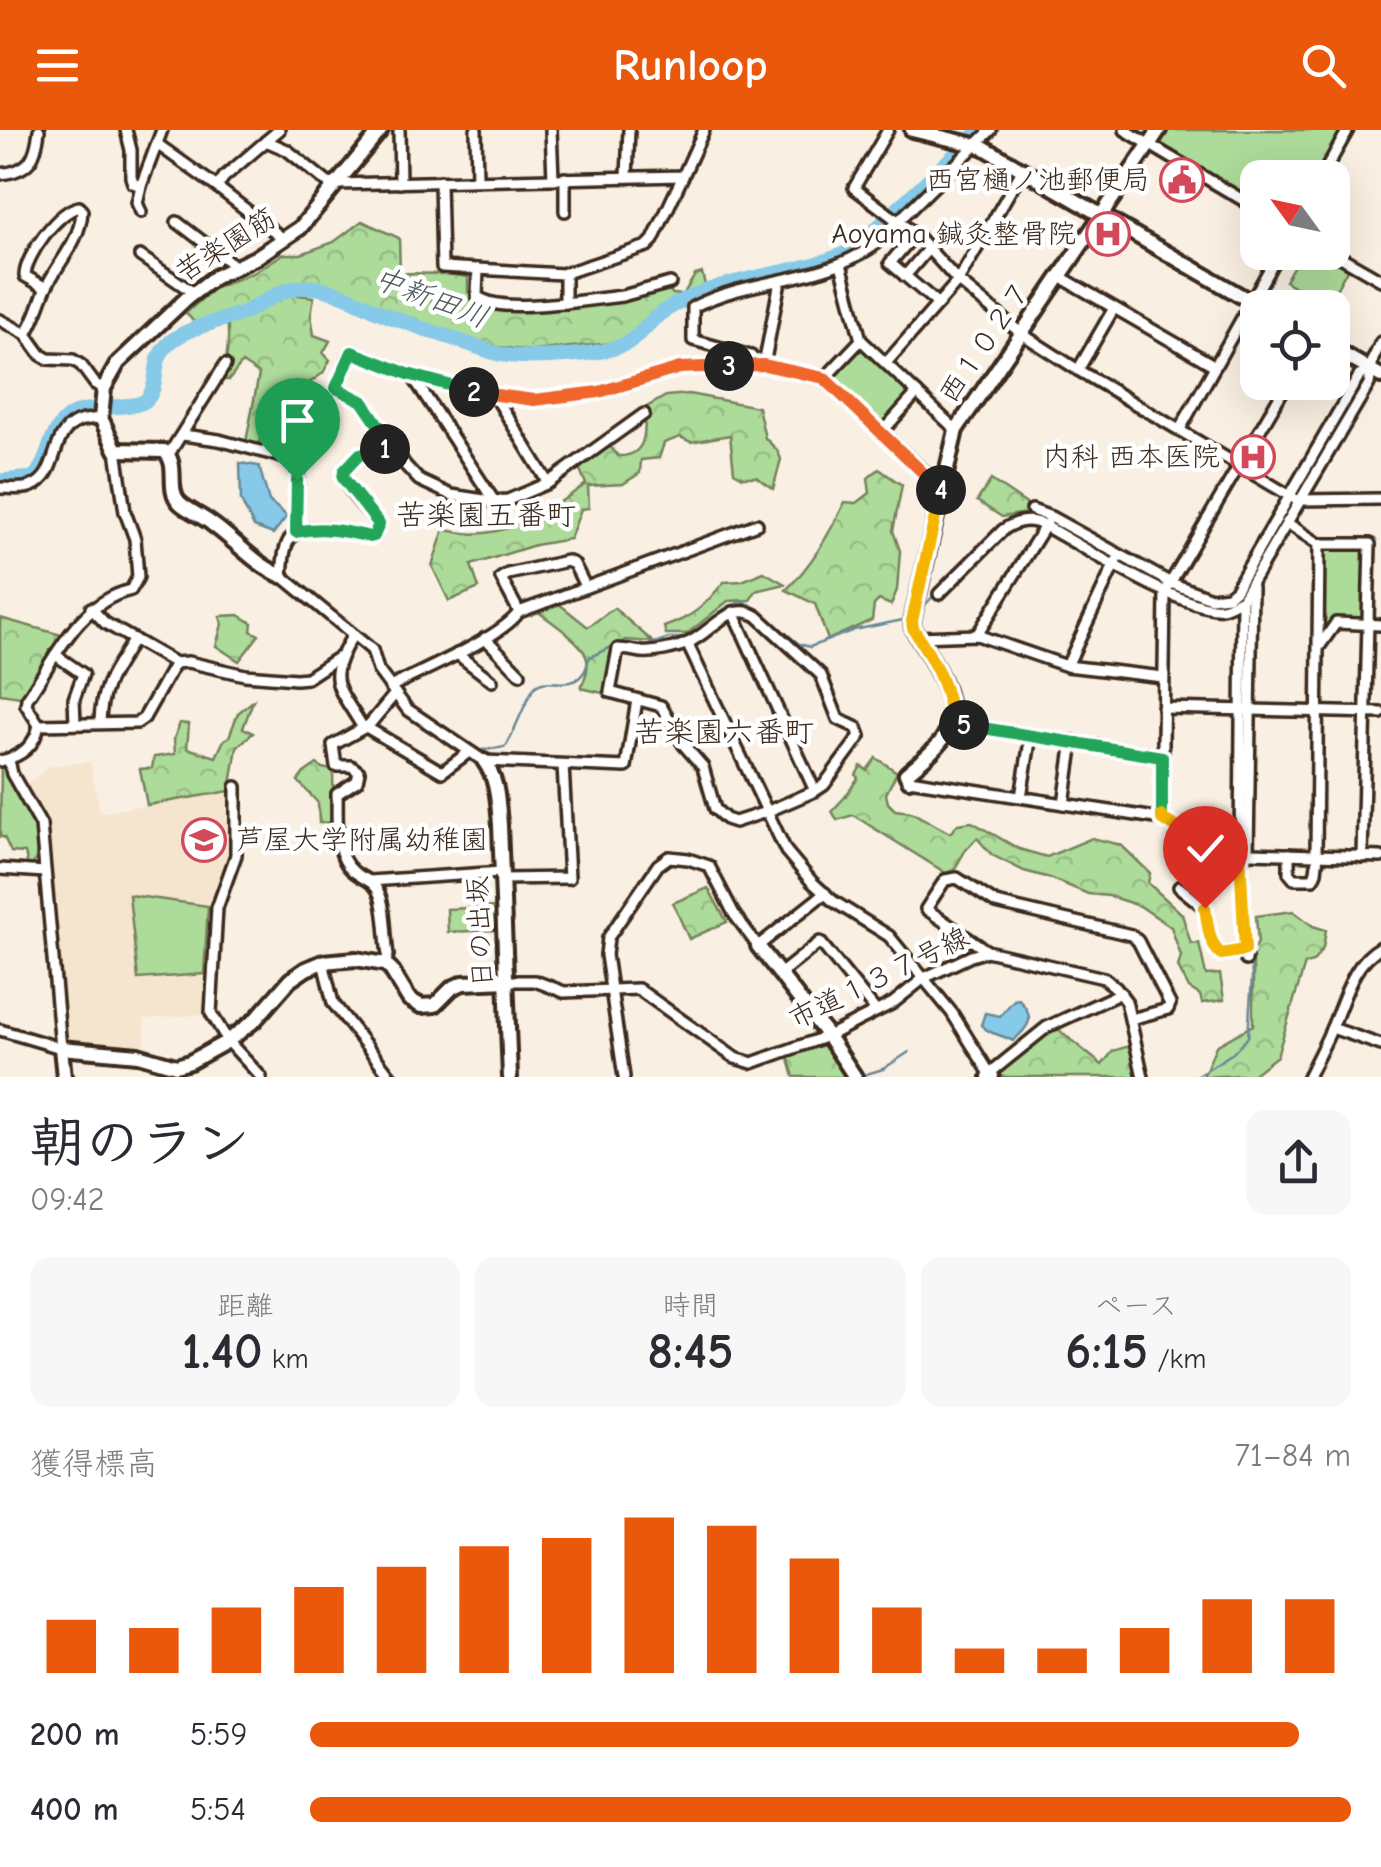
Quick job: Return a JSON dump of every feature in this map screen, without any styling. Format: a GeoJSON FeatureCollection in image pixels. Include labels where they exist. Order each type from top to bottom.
{"type":"FeatureCollection","features":[{"type":"Feature","properties":{"kind":"street"},"geometry":{"type":"LineString","coordinates":[[0,174],[28,165],[37,149],[39,130]]}},
{"type":"Feature","properties":{"kind":"street"},"geometry":{"type":"LineString","coordinates":[[126,130],[132,150],[131,178],[141,186]]}},
{"type":"Feature","properties":{"kind":"street"},"geometry":{"type":"LineString","coordinates":[[140,212],[137,203],[141,186],[162,130]]}},
{"type":"Feature","properties":{"kind":"street"},"geometry":{"type":"LineString","coordinates":[[217,187],[279,130]]}},
{"type":"Feature","properties":{"kind":"street","name":"苦楽園筋"},"geometry":{"type":"LineString","coordinates":[[102,405],[109,375],[132,348],[215,278],[300,228],[381,130]]}},
{"type":"Feature","properties":{"kind":"street"},"geometry":{"type":"LineString","coordinates":[[399,130],[400,182]]}},
{"type":"Feature","properties":{"kind":"street"},"geometry":{"type":"LineString","coordinates":[[476,130],[478,180]]}},
{"type":"Feature","properties":{"kind":"street"},"geometry":{"type":"LineString","coordinates":[[550,130],[553,178]]}},
{"type":"Feature","properties":{"kind":"street"},"geometry":{"type":"LineString","coordinates":[[627,177],[629,130]]}},
{"type":"Feature","properties":{"kind":"street"},"geometry":{"type":"LineString","coordinates":[[440,181],[442,267],[565,273],[647,246],[653,240],[704,130]]}},
{"type":"Feature","properties":{"kind":"street"},"geometry":{"type":"LineString","coordinates":[[888,130],[854,188],[899,220],[958,280],[1022,334],[1295,498],[1381,500]]}},
{"type":"Feature","properties":{"kind":"street"},"geometry":{"type":"LineString","coordinates":[[912,130],[974,144],[1240,294]]}},
{"type":"Feature","properties":{"kind":"street"},"geometry":{"type":"LineString","coordinates":[[760,365],[751,356],[693,340],[692,307],[717,294],[841,264],[872,246],[991,130]]}},
{"type":"Feature","properties":{"kind":"street"},"geometry":{"type":"LineString","coordinates":[[1125,130],[1240,198]]}},
{"type":"Feature","properties":{"kind":"street","name":"西１０２７"},"geometry":{"type":"LineString","coordinates":[[950,722],[946,690],[912,621],[956,430],[1160,130]]}},
{"type":"Feature","properties":{"kind":"street"},"geometry":{"type":"LineString","coordinates":[[1331,160],[1348,130]]}},
{"type":"Feature","properties":{"kind":"street"},"geometry":{"type":"LineString","coordinates":[[266,141],[287,150],[328,183],[338,184],[682,176]]}},
{"type":"Feature","properties":{"kind":"street"},"geometry":{"type":"LineString","coordinates":[[157,144],[285,240]]}},
{"type":"Feature","properties":{"kind":"street"},"geometry":{"type":"LineString","coordinates":[[886,364],[958,280],[1023,169]]}},
{"type":"Feature","properties":{"kind":"street"},"geometry":{"type":"LineString","coordinates":[[565,178],[565,211]]}},
{"type":"Feature","properties":{"kind":"street"},"geometry":{"type":"LineString","coordinates":[[26,334],[46,288],[81,230],[79,207],[71,208],[44,235],[24,270],[25,276],[46,288]]}},
{"type":"Feature","properties":{"kind":"street"},"geometry":{"type":"LineString","coordinates":[[177,222],[236,267]]}},
{"type":"Feature","properties":{"kind":"street"},"geometry":{"type":"LineString","coordinates":[[915,234],[890,262],[938,304]]}},
{"type":"Feature","properties":{"kind":"street"},"geometry":{"type":"LineString","coordinates":[[905,276],[928,248]]}},
{"type":"Feature","properties":{"kind":"street"},"geometry":{"type":"LineString","coordinates":[[140,256],[194,293]]}},
{"type":"Feature","properties":{"kind":"street"},"geometry":{"type":"LineString","coordinates":[[1350,262],[1381,280]]}},
{"type":"Feature","properties":{"kind":"street"},"geometry":{"type":"LineString","coordinates":[[841,264],[860,340],[956,430]]}},
{"type":"Feature","properties":{"kind":"street"},"geometry":{"type":"LineString","coordinates":[[478,269],[477,296],[485,302],[525,305],[622,296],[670,282]]}},
{"type":"Feature","properties":{"kind":"street"},"geometry":{"type":"LineString","coordinates":[[565,273],[565,303]]}},
{"type":"Feature","properties":{"kind":"street"},"geometry":{"type":"LineString","coordinates":[[1059,276],[1215,366]]}},
{"type":"Feature","properties":{"kind":"street"},"geometry":{"type":"LineString","coordinates":[[760,365],[780,281]]}},
{"type":"Feature","properties":{"kind":"street"},"geometry":{"type":"LineString","coordinates":[[1078,370],[1114,308]]}},
{"type":"Feature","properties":{"kind":"street"},"geometry":{"type":"LineString","coordinates":[[0,320],[26,334],[48,359],[73,360],[81,365],[95,384],[116,450],[125,512],[135,539],[138,577],[131,590],[113,594],[92,608],[71,633],[27,700],[26,705],[39,725],[36,738],[30,748],[4,760],[41,824],[64,1077]]}},
{"type":"Feature","properties":{"kind":"street"},"geometry":{"type":"LineString","coordinates":[[1180,430],[1240,329]]}},
{"type":"Feature","properties":{"kind":"street"},"geometry":{"type":"LineString","coordinates":[[824,378],[860,340]]}},
{"type":"Feature","properties":{"kind":"street"},"geometry":{"type":"LineString","coordinates":[[1168,588],[1212,598],[1228,596],[1236,589],[1376,373],[1381,342]]}},
{"type":"Feature","properties":{"kind":"street"},"geometry":{"type":"LineString","coordinates":[[494,500],[412,375],[352,352],[336,388],[362,401],[420,480],[451,495],[494,500],[508,500],[548,483],[644,414]]}},
{"type":"Feature","properties":{"kind":"street"},"geometry":{"type":"LineString","coordinates":[[1350,358],[1376,373]]}},
{"type":"Feature","properties":{"kind":"street"},"geometry":{"type":"LineString","coordinates":[[169,454],[225,365]]}},
{"type":"Feature","properties":{"kind":"street"},"geometry":{"type":"LineString","coordinates":[[408,374],[495,396],[534,400],[599,392],[680,368],[760,365],[824,378],[942,488]]}},
{"type":"Feature","properties":{"kind":"street"},"geometry":{"type":"LineString","coordinates":[[882,432],[917,393]]}},
{"type":"Feature","properties":{"kind":"street"},"geometry":{"type":"LineString","coordinates":[[495,396],[548,483]]}},
{"type":"Feature","properties":{"kind":"street"},"geometry":{"type":"LineString","coordinates":[[1162,819],[1162,677],[1168,588],[1277,400]]}},
{"type":"Feature","properties":{"kind":"street"},"geometry":{"type":"LineString","coordinates":[[0,488],[31,487],[44,478],[66,429],[102,405]]}},
{"type":"Feature","properties":{"kind":"street"},"geometry":{"type":"LineString","coordinates":[[183,435],[219,440],[293,460],[298,468],[296,532]]}},
{"type":"Feature","properties":{"kind":"street"},"geometry":{"type":"LineString","coordinates":[[282,576],[287,542],[296,532],[335,529],[374,536],[379,524],[347,486],[344,471],[360,454],[374,456],[392,445]]}},
{"type":"Feature","properties":{"kind":"street"},"geometry":{"type":"LineString","coordinates":[[116,450],[169,454],[179,503],[212,524],[263,568],[282,576],[372,650],[378,670],[407,709],[484,761],[626,766],[637,700]]}},
{"type":"Feature","properties":{"kind":"street"},"geometry":{"type":"LineString","coordinates":[[1032,510],[1168,588],[1208,607],[1220,608],[1242,598],[1252,584],[1288,524],[1295,498]]}},
{"type":"Feature","properties":{"kind":"street"},"geometry":{"type":"LineString","coordinates":[[977,635],[1048,522]]}},
{"type":"Feature","properties":{"kind":"street"},"geometry":{"type":"LineString","coordinates":[[939,594],[1002,530],[1013,523],[1048,522]]}},
{"type":"Feature","properties":{"kind":"street"},"geometry":{"type":"LineString","coordinates":[[0,1030],[61,1048],[138,1054],[176,1066],[228,1041],[306,969],[324,962],[356,959],[384,964],[388,956],[380,893],[370,880],[352,871],[340,847],[337,794],[357,781],[359,772],[351,766],[336,766],[333,745],[364,728],[392,691],[514,620],[518,612],[757,524]]}},
{"type":"Feature","properties":{"kind":"street"},"geometry":{"type":"LineString","coordinates":[[1288,524],[1319,544],[1370,544],[1362,856]]}},
{"type":"Feature","properties":{"kind":"street"},"geometry":{"type":"LineString","coordinates":[[1289,854],[1288,873],[1294,879],[1313,879],[1317,855],[1319,544]]}},
{"type":"Feature","properties":{"kind":"street"},"geometry":{"type":"LineString","coordinates":[[1067,666],[1117,559]]}},
{"type":"Feature","properties":{"kind":"street"},"geometry":{"type":"LineString","coordinates":[[518,612],[502,578],[508,574],[567,561],[574,564],[585,586]]}},
{"type":"Feature","properties":{"kind":"street"},"geometry":{"type":"LineString","coordinates":[[1178,887],[1205,908],[1215,949],[1221,954],[1246,955],[1246,709],[1252,584]]}},
{"type":"Feature","properties":{"kind":"street"},"geometry":{"type":"LineString","coordinates":[[1242,598],[1246,709]]}},
{"type":"Feature","properties":{"kind":"street"},"geometry":{"type":"LineString","coordinates":[[92,608],[105,623],[174,664],[188,662],[245,675],[296,680],[307,678],[339,657]]}},
{"type":"Feature","properties":{"kind":"street"},"geometry":{"type":"LineString","coordinates":[[747,610],[821,674],[838,719],[857,728],[860,736],[824,785],[734,822],[716,810],[703,767],[661,706],[610,692],[618,649],[646,653],[688,644],[733,612],[747,610]]}},
{"type":"Feature","properties":{"kind":"street"},"geometry":{"type":"LineString","coordinates":[[733,612],[814,790]]}},
{"type":"Feature","properties":{"kind":"street"},"geometry":{"type":"LineString","coordinates":[[1317,649],[1336,624],[1381,625]]}},
{"type":"Feature","properties":{"kind":"street"},"geometry":{"type":"LineString","coordinates":[[352,635],[336,665],[336,682],[364,728],[442,772],[469,752]]}},
{"type":"Feature","properties":{"kind":"street"},"geometry":{"type":"LineString","coordinates":[[918,637],[977,635],[1067,666],[1162,677]]}},
{"type":"Feature","properties":{"kind":"street"},"geometry":{"type":"LineString","coordinates":[[485,638],[520,674]]}},
{"type":"Feature","properties":{"kind":"street"},"geometry":{"type":"LineString","coordinates":[[100,722],[105,687],[134,639]]}},
{"type":"Feature","properties":{"kind":"street"},"geometry":{"type":"LineString","coordinates":[[688,644],[786,850],[833,901],[889,936],[952,1013],[991,1076],[1047,1027],[1121,993],[1144,1077]]}},
{"type":"Feature","properties":{"kind":"street"},"geometry":{"type":"LineString","coordinates":[[457,654],[492,681]]}},
{"type":"Feature","properties":{"kind":"street"},"geometry":{"type":"LineString","coordinates":[[57,656],[83,674],[74,700],[75,723]]}},
{"type":"Feature","properties":{"kind":"street"},"geometry":{"type":"LineString","coordinates":[[39,725],[137,722],[144,718],[174,664]]}},
{"type":"Feature","properties":{"kind":"street"},"geometry":{"type":"LineString","coordinates":[[1162,708],[1381,713]]}},
{"type":"Feature","properties":{"kind":"street"},"geometry":{"type":"LineString","coordinates":[[1162,757],[950,722],[944,737],[906,774],[909,780],[1162,819],[1220,852],[1381,857]]}},
{"type":"Feature","properties":{"kind":"street"},"geometry":{"type":"LineString","coordinates":[[1021,797],[1032,735]]}},
{"type":"Feature","properties":{"kind":"street"},"geometry":{"type":"LineString","coordinates":[[1064,804],[1074,741]]}},
{"type":"Feature","properties":{"kind":"street","name":"日の出坂"},"geometry":{"type":"LineString","coordinates":[[484,761],[496,786],[510,1077]]}},
{"type":"Feature","properties":{"kind":"street"},"geometry":{"type":"LineString","coordinates":[[370,880],[568,878],[563,764]]}},
{"type":"Feature","properties":{"kind":"street"},"geometry":{"type":"LineString","coordinates":[[236,787],[236,855],[218,908],[210,1013],[228,1041],[261,1077]]}},
{"type":"Feature","properties":{"kind":"street"},"geometry":{"type":"LineString","coordinates":[[624,1077],[606,955],[608,938],[658,866],[669,857],[708,866],[734,914],[855,1077]]}},
{"type":"Feature","properties":{"kind":"street"},"geometry":{"type":"LineString","coordinates":[[0,869],[45,872]]}},
{"type":"Feature","properties":{"kind":"street"},"geometry":{"type":"LineString","coordinates":[[987,951],[926,908],[944,880],[956,878],[996,903],[1131,935],[1138,941],[1170,1004],[1168,1009],[1131,1019]]}},
{"type":"Feature","properties":{"kind":"street"},"geometry":{"type":"LineString","coordinates":[[758,946],[824,893]]}},
{"type":"Feature","properties":{"kind":"street"},"geometry":{"type":"LineString","coordinates":[[780,974],[820,942],[876,1011]]}},
{"type":"Feature","properties":{"kind":"street"},"geometry":{"type":"LineString","coordinates":[[1308,1077],[1356,970],[1381,947]]}},
{"type":"Feature","properties":{"kind":"street","name":"市道１３７号線"},"geometry":{"type":"LineString","coordinates":[[384,964],[409,1000],[422,1006],[435,1005],[463,983],[535,981],[564,992],[638,989],[735,1058],[752,1063],[828,1036],[893,1003],[924,978],[987,951],[1104,978],[1121,993]]}},
{"type":"Feature","properties":{"kind":"street"},"geometry":{"type":"LineString","coordinates":[[324,962],[333,1003],[390,1077]]}},
{"type":"Feature","properties":{"kind":"street"},"geometry":{"type":"LineString","coordinates":[[1332,1028],[1381,1045]]}},
{"type":"Feature","properties":{"kind":"shaded area"},"geometry":{"type":"Polygon","coordinates":[[[90,762],[100,813],[230,791],[231,855],[212,906],[204,1014],[144,1019],[145,1042],[138,1049],[74,1044],[66,1039],[46,821],[23,787],[50,766],[90,762]]]}},
{"type":"Feature","properties":{"kind":"green space"},"geometry":{"type":"Polygon","coordinates":[[[1169,130],[1343,130],[1326,160],[1240,160],[1240,194],[1158,146],[1169,130]]]}},
{"type":"Feature","properties":{"kind":"green space"},"geometry":{"type":"Polygon","coordinates":[[[362,221],[399,238],[400,273],[468,277],[468,292],[486,305],[525,306],[663,285],[673,294],[683,295],[695,275],[702,273],[706,289],[658,309],[622,342],[532,351],[394,324],[371,315],[346,290],[300,286],[298,295],[314,297],[314,335],[330,341],[323,353],[330,360],[323,373],[297,397],[296,414],[281,435],[266,431],[258,444],[246,442],[259,374],[242,363],[229,380],[221,380],[227,350],[227,319],[194,322],[186,313],[213,289],[255,272],[283,254],[301,254],[334,242],[362,221]]]}},
{"type":"Feature","properties":{"kind":"green space"},"geometry":{"type":"Polygon","coordinates":[[[1291,270],[1347,270],[1336,290],[1300,290],[1285,281],[1291,270]]]}},
{"type":"Feature","properties":{"kind":"green space"},"geometry":{"type":"Polygon","coordinates":[[[857,347],[862,347],[909,393],[910,397],[885,424],[832,378],[857,347]]]}},
{"type":"Feature","properties":{"kind":"green space"},"geometry":{"type":"Polygon","coordinates":[[[689,394],[758,407],[765,438],[781,459],[773,489],[757,477],[734,472],[730,435],[691,442],[680,437],[664,443],[659,458],[641,460],[640,473],[623,484],[588,486],[589,508],[581,509],[570,539],[535,545],[471,565],[479,588],[449,601],[432,566],[444,529],[483,533],[537,516],[586,484],[578,465],[609,445],[618,456],[640,447],[645,408],[666,396],[689,394]]]}},
{"type":"Feature","properties":{"kind":"green space"},"geometry":{"type":"Polygon","coordinates":[[[879,469],[902,485],[893,531],[900,551],[897,590],[891,605],[879,600],[874,605],[872,620],[828,640],[815,604],[786,590],[819,549],[845,502],[857,503],[870,493],[868,478],[879,469]]]}},
{"type":"Feature","properties":{"kind":"green space"},"geometry":{"type":"Polygon","coordinates":[[[991,480],[1028,505],[1026,513],[1002,517],[977,501],[991,480]]]}},
{"type":"Feature","properties":{"kind":"green space"},"geometry":{"type":"Polygon","coordinates":[[[1365,547],[1366,616],[1363,620],[1334,619],[1324,634],[1320,633],[1321,548],[1365,547]]]}},
{"type":"Feature","properties":{"kind":"green space"},"geometry":{"type":"Polygon","coordinates":[[[764,572],[785,584],[756,591],[750,600],[728,601],[687,634],[666,634],[664,627],[698,610],[724,582],[742,581],[764,572]]]}},
{"type":"Feature","properties":{"kind":"green space"},"geometry":{"type":"Polygon","coordinates":[[[558,603],[588,627],[614,608],[653,642],[625,640],[612,649],[607,694],[581,688],[587,664],[583,650],[537,611],[558,603]]]}},
{"type":"Feature","properties":{"kind":"green space"},"geometry":{"type":"Polygon","coordinates":[[[239,615],[252,623],[251,631],[259,635],[239,661],[216,646],[222,624],[220,616],[239,615]]]}},
{"type":"Feature","properties":{"kind":"green space"},"geometry":{"type":"Polygon","coordinates":[[[0,618],[65,636],[20,697],[0,694],[0,618]]]}},
{"type":"Feature","properties":{"kind":"green space"},"geometry":{"type":"Polygon","coordinates":[[[253,701],[243,728],[253,733],[237,747],[230,791],[147,805],[140,769],[152,768],[154,757],[175,754],[174,739],[180,723],[189,724],[187,748],[216,757],[238,713],[253,701]]]}},
{"type":"Feature","properties":{"kind":"green space"},"geometry":{"type":"Polygon","coordinates":[[[876,758],[897,772],[886,794],[888,803],[895,810],[911,812],[950,833],[958,824],[972,822],[1019,849],[1047,857],[1092,838],[1121,845],[1150,873],[1148,883],[1182,914],[1191,944],[1199,943],[1206,975],[1220,974],[1224,1000],[1202,1003],[1178,967],[1181,956],[1171,927],[1140,906],[1088,894],[1024,871],[992,855],[977,838],[954,870],[946,873],[853,815],[837,820],[832,811],[858,778],[861,766],[867,770],[876,758]]]}},
{"type":"Feature","properties":{"kind":"green space"},"geometry":{"type":"Polygon","coordinates":[[[1,764],[34,826],[37,852],[33,865],[28,866],[25,853],[11,852],[4,837],[0,837],[1,764]]]}},
{"type":"Feature","properties":{"kind":"green space"},"geometry":{"type":"Polygon","coordinates":[[[317,764],[333,770],[334,822],[319,823],[318,803],[298,781],[317,764]]]}},
{"type":"Feature","properties":{"kind":"green space"},"geometry":{"type":"Polygon","coordinates":[[[708,888],[727,922],[689,939],[673,903],[708,888]]]}},
{"type":"Feature","properties":{"kind":"green space"},"geometry":{"type":"Polygon","coordinates":[[[129,895],[208,906],[204,974],[138,979],[129,895]]]}},
{"type":"Feature","properties":{"kind":"green space"},"geometry":{"type":"Polygon","coordinates":[[[496,907],[497,930],[448,932],[447,909],[496,907]]]}},
{"type":"Feature","properties":{"kind":"green space"},"geometry":{"type":"Polygon","coordinates":[[[1293,911],[1313,926],[1326,930],[1323,948],[1313,962],[1305,964],[1277,1056],[1250,1077],[1203,1077],[1216,1046],[1253,1025],[1256,916],[1293,911]]]}},
{"type":"Feature","properties":{"kind":"green space"},"geometry":{"type":"Polygon","coordinates":[[[1055,1027],[1102,1065],[1113,1051],[1132,1045],[1140,1077],[998,1077],[998,1071],[1055,1027]]]}},
{"type":"Feature","properties":{"kind":"green space"},"geometry":{"type":"Polygon","coordinates":[[[821,1041],[848,1077],[794,1077],[788,1056],[821,1041]]]}},
{"type":"Feature","properties":{"kind":"water"},"geometry":{"type":"Polygon","coordinates":[[[240,463],[259,466],[269,501],[287,516],[273,534],[254,527],[241,501],[240,463]]]}},
{"type":"Feature","properties":{"kind":"water"},"geometry":{"type":"Polygon","coordinates":[[[1019,999],[1028,1012],[1029,1022],[1013,1041],[981,1025],[985,1013],[1000,1016],[1019,999]]]}},
{"type":"Feature","properties":{"kind":"waterway","name":"中新田川"},"geometry":{"type":"LineString","coordinates":[[0,481],[33,478],[58,429],[72,415],[145,401],[153,387],[159,358],[173,340],[195,328],[243,313],[285,291],[304,287],[329,291],[499,354],[545,357],[601,351],[631,341],[661,313],[695,296],[727,284],[820,263],[855,249],[981,130]]}},
{"type":"Feature","properties":{"kind":"waterway"},"geometry":{"type":"LineString","coordinates":[[1296,495],[1361,383]]}},
{"type":"Feature","properties":{"kind":"waterway"},"geometry":{"type":"LineString","coordinates":[[1240,590],[1292,502]]}},
{"type":"Feature","properties":{"kind":"waterway"},"geometry":{"type":"LineString","coordinates":[[969,557],[1011,520],[1045,521]]}},
{"type":"Feature","properties":{"kind":"waterway"},"geometry":{"type":"LineString","coordinates":[[1052,525],[1164,585]]}},
{"type":"Feature","properties":{"kind":"waterway"},"geometry":{"type":"LineString","coordinates":[[1171,588],[1192,596]]}},
{"type":"Feature","properties":{"kind":"waterway"},"geometry":{"type":"LineString","coordinates":[[924,606],[937,592]]}},
{"type":"Feature","properties":{"kind":"waterway"},"geometry":{"type":"LineString","coordinates":[[482,750],[506,746],[539,684],[579,678],[590,657],[615,645],[643,647],[669,638],[687,638],[727,607],[741,602],[750,604],[799,644],[810,647],[854,630],[903,620]]}},
{"type":"Feature","properties":{"kind":"waterway"},"geometry":{"type":"LineString","coordinates":[[1246,698],[1247,605]]}},
{"type":"Feature","properties":{"kind":"waterway"},"geometry":{"type":"LineString","coordinates":[[1195,1077],[1233,1053],[1248,1037],[1252,977],[1247,896]]}},
{"type":"Feature","properties":{"kind":"waterway"},"geometry":{"type":"LineString","coordinates":[[860,1076],[883,1069],[909,1052]]}},
{"type":"Feature","properties":{"kind":"place","name":"西宮樋ノ池郵便局"},"geometry":{"type":"Point","coordinates":[1182,180]}},
{"type":"Feature","properties":{"kind":"place","name":"Aoyama 鍼灸整骨院"},"geometry":{"type":"Point","coordinates":[1108,234]}},
{"type":"Feature","properties":{"kind":"place","name":"内科 西本医院"},"geometry":{"type":"Point","coordinates":[1253,457]}},
{"type":"Feature","properties":{"kind":"place","name":"芦屋大学附属幼稚園"},"geometry":{"type":"Point","coordinates":[204,840]}},
{"type":"Feature","properties":{"kind":"district","name":"苦楽園五番町"},"geometry":{"type":"Point","coordinates":[486,515]}},
{"type":"Feature","properties":{"kind":"district","name":"苦楽園六番町"},"geometry":{"type":"Point","coordinates":[724,732]}},
{"type":"Feature","properties":{"kind":"route"},"geometry":{"type":"LineString","coordinates":[[297,480],[296,532],[335,529],[374,536],[379,524],[347,486],[344,471],[360,454],[374,456],[392,445],[362,401],[336,388],[352,352],[466,391],[534,400],[599,392],[680,368],[764,365],[824,378],[942,488],[912,621],[946,690],[950,722],[1162,757],[1162,819],[1220,852],[1240,854],[1245,950],[1221,954],[1215,949],[1205,908]]}}]}
